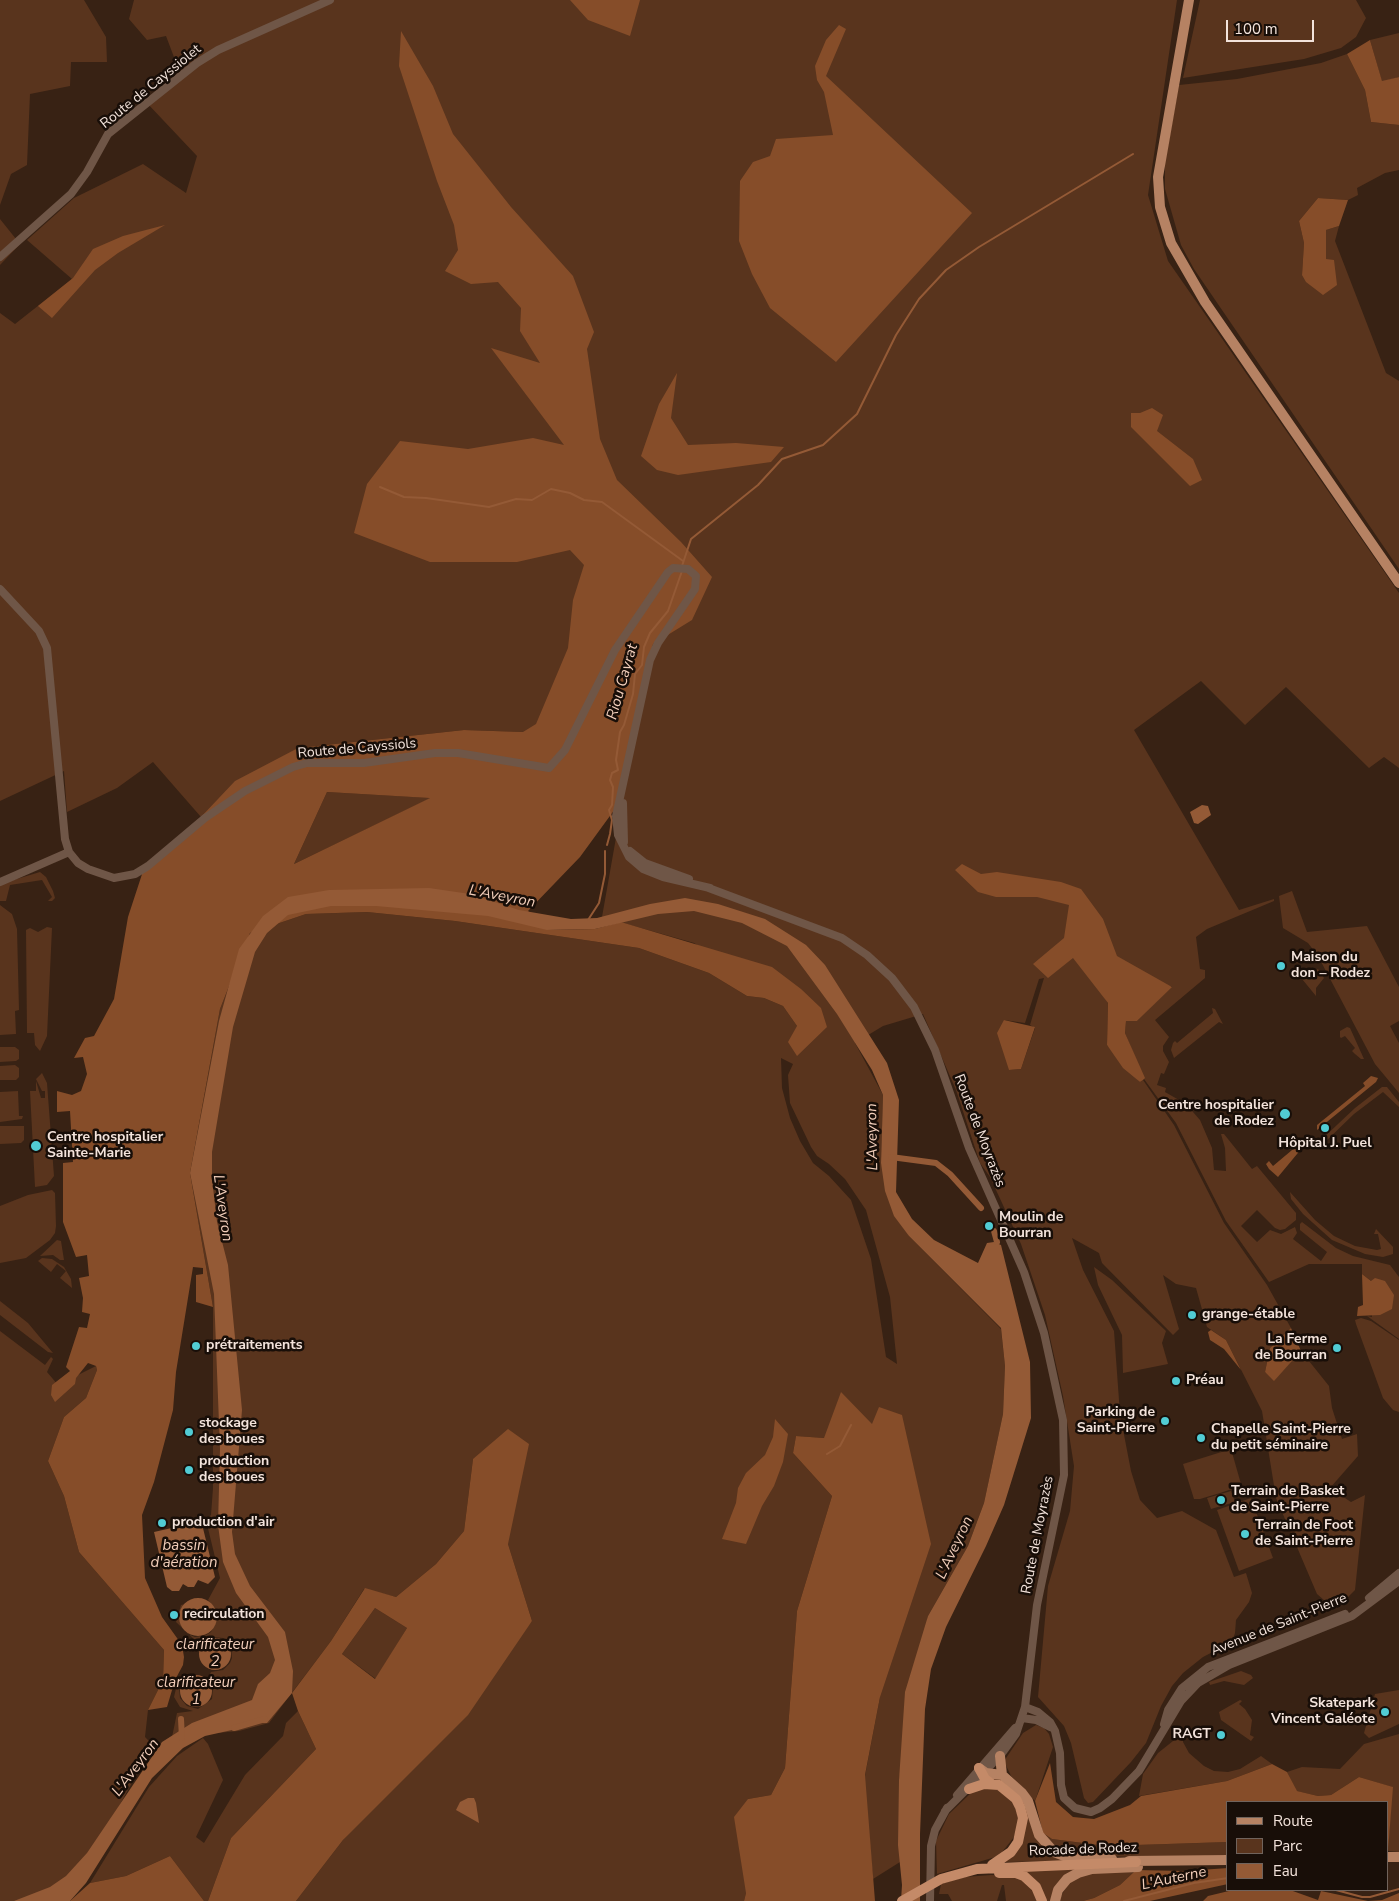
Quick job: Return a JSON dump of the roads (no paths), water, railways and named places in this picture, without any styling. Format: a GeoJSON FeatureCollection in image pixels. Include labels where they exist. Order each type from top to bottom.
{"type":"FeatureCollection","features":[{"type":"Feature","properties":{"kind":"highway"},"geometry":{"type":"LineString","coordinates":[[982,1772],[992,1784]]}},
{"type":"Feature","properties":{"kind":"highway"},"geometry":{"type":"LineString","coordinates":[[969,1789],[978,1785],[999,1785],[1016,1799],[1023,1818],[1022,1831],[1011,1852],[988,1868]]}},
{"type":"Feature","properties":{"kind":"highway","name":"Rocade de Rodez"},"geometry":{"type":"LineString","coordinates":[[902,1901],[941,1879],[988,1868],[1136,1862]]}},
{"type":"Feature","properties":{"kind":"highway"},"geometry":{"type":"LineString","coordinates":[[958,1874],[1016,1873],[1024,1876],[1036,1887],[1042,1901]]}},
{"type":"Feature","properties":{"kind":"main road"},"geometry":{"type":"LineString","coordinates":[[1189,0],[1158,177],[1160,207],[1171,243],[1205,302],[1399,582]]}},
{"type":"Feature","properties":{"kind":"main road"},"geometry":{"type":"LineString","coordinates":[[1000,1756],[1002,1775]]}},
{"type":"Feature","properties":{"kind":"main road"},"geometry":{"type":"LineString","coordinates":[[982,1772],[1002,1775],[1022,1793],[1028,1801],[1039,1835],[1054,1852],[1067,1857],[1136,1862]]}},
{"type":"Feature","properties":{"kind":"main road","name":"Rocade de Rodez"},"geometry":{"type":"LineString","coordinates":[[1136,1862],[1226,1860]]}},
{"type":"Feature","properties":{"kind":"main road"},"geometry":{"type":"LineString","coordinates":[[1055,1901],[1058,1890],[1067,1879],[1078,1873],[1092,1869],[1184,1866],[1190,1861]]}},
{"type":"Feature","properties":{"kind":"street","name":"Route de Cayssiolet"},"geometry":{"type":"LineString","coordinates":[[0,257],[71,194],[87,172],[108,134],[197,63],[218,50],[330,0]]}},
{"type":"Feature","properties":{"kind":"street","name":"Route de Moyrazès"},"geometry":{"type":"LineString","coordinates":[[677,568],[688,569],[696,576],[695,589],[658,643],[650,660],[623,794],[625,847],[645,863],[842,938],[867,955],[892,978],[914,1007],[930,1037],[969,1148],[1024,1272],[1044,1334],[1057,1387],[1065,1444],[1064,1474],[1037,1605],[1025,1707],[1018,1726]]}},
{"type":"Feature","properties":{"kind":"street","name":"Route de Cayssiols"},"geometry":{"type":"LineString","coordinates":[[69,852],[78,863],[101,875],[114,878],[135,874],[154,862],[204,818],[237,796],[293,767],[307,763],[364,763],[435,753],[458,753],[549,768],[565,750],[615,650],[668,572],[677,568]]}},
{"type":"Feature","properties":{"kind":"street"},"geometry":{"type":"LineString","coordinates":[[0,589],[40,631],[47,648],[65,839],[69,852],[0,882]]}},
{"type":"Feature","properties":{"kind":"street","name":"Avenue de Saint-Pierre"},"geometry":{"type":"LineString","coordinates":[[1025,1707],[1038,1712],[1050,1722],[1055,1732],[1060,1753],[1061,1786],[1064,1798],[1075,1808],[1091,1812],[1112,1799],[1139,1770],[1151,1754],[1174,1699],[1182,1688],[1198,1673],[1225,1659],[1343,1615],[1367,1600],[1399,1573]]}},
{"type":"Feature","properties":{"kind":"street","name":"Avenue de Saint-Pierre"},"geometry":{"type":"LineString","coordinates":[[1162,1730],[1190,1690],[1209,1675],[1352,1616],[1399,1581]]}},
{"type":"Feature","properties":{"kind":"street"},"geometry":{"type":"LineString","coordinates":[[1022,1718],[1048,1724],[1055,1732]]}},
{"type":"Feature","properties":{"kind":"street"},"geometry":{"type":"LineString","coordinates":[[930,1901],[931,1846],[935,1830],[945,1811],[1000,1756],[1018,1726]]}},
{"type":"Feature","properties":{"kind":"street"},"geometry":{"type":"LineString","coordinates":[[945,1811],[969,1789],[1013,1729],[1018,1726]]}},
{"type":"Feature","properties":{"kind":"water"},"geometry":{"type":"Polygon","coordinates":[[[1202,805],[1208,806],[1211,815],[1198,824],[1194,823],[1190,812],[1202,805]]]}},
{"type":"Feature","properties":{"kind":"water"},"geometry":{"type":"Polygon","coordinates":[[[429,888],[470,894],[519,910],[571,919],[597,918],[650,904],[685,898],[718,904],[765,919],[806,945],[825,965],[887,1063],[899,1100],[896,1192],[912,1219],[934,1240],[978,1263],[987,1243],[994,1242],[1001,1245],[1030,1362],[1031,1418],[1004,1505],[946,1627],[931,1669],[925,1709],[920,1834],[920,1901],[901,1901],[902,1885],[898,1845],[899,1780],[905,1692],[928,1616],[968,1546],[984,1503],[1003,1414],[1005,1366],[1001,1328],[909,1236],[894,1216],[885,1191],[881,1163],[883,1095],[872,1070],[837,1014],[787,946],[742,923],[694,911],[658,914],[595,929],[547,930],[488,916],[376,906],[331,906],[288,915],[267,933],[255,952],[233,1027],[212,1152],[212,1179],[217,1222],[228,1265],[242,1410],[232,1532],[235,1554],[250,1586],[285,1632],[293,1671],[292,1693],[267,1723],[259,1723],[258,1720],[243,1723],[241,1728],[205,1736],[183,1748],[152,1778],[86,1883],[70,1901],[14,1901],[50,1887],[66,1876],[87,1853],[162,1742],[192,1723],[252,1700],[258,1684],[270,1673],[275,1660],[268,1637],[236,1593],[223,1562],[218,1525],[220,1449],[214,1294],[190,1173],[219,1021],[239,949],[263,916],[288,897],[329,890],[429,888]]]}},
{"type":"Feature","properties":{"kind":"water","name":"bassin d'aération"},"geometry":{"type":"Polygon","coordinates":[[[189,1520],[190,1523],[201,1520],[215,1577],[208,1584],[198,1580],[194,1587],[188,1587],[183,1584],[179,1591],[172,1591],[167,1587],[154,1532],[176,1527],[175,1523],[189,1520]]]}},
{"type":"Feature","properties":{"kind":"water"},"geometry":{"type":"Polygon","coordinates":[[[198,1598],[211,1604],[217,1617],[211,1630],[198,1636],[185,1630],[179,1617],[185,1604],[198,1598]]]}},
{"type":"Feature","properties":{"kind":"water","name":"clarificateur 2"},"geometry":{"type":"Polygon","coordinates":[[[215,1638],[227,1642],[231,1654],[227,1666],[215,1670],[203,1666],[199,1654],[203,1642],[215,1638]]]}},
{"type":"Feature","properties":{"kind":"water","name":"clarificateur 1"},"geometry":{"type":"Polygon","coordinates":[[[196,1675],[208,1679],[212,1691],[208,1703],[196,1707],[184,1703],[180,1691],[184,1679],[196,1675]]]}},
{"type":"Feature","properties":{"kind":"water"},"geometry":{"type":"Polygon","coordinates":[[[468,1798],[474,1798],[479,1823],[456,1810],[460,1802],[468,1798]]]}},
{"type":"Feature","properties":{"kind":"waterway"},"geometry":{"type":"LineString","coordinates":[[682,566],[691,539],[758,485],[782,459],[823,445],[857,414],[896,335],[919,299],[946,270],[979,247],[1133,154]]}},
{"type":"Feature","properties":{"kind":"waterway"},"geometry":{"type":"LineString","coordinates":[[380,487],[404,497],[426,498],[489,507],[516,499],[532,500],[551,489],[570,493],[584,500],[602,502],[683,561]]}},
{"type":"Feature","properties":{"kind":"waterway","name":"Riou Cayrat"},"geometry":{"type":"LineString","coordinates":[[607,845],[612,820],[609,810],[612,805],[613,787],[610,780],[612,773],[618,770],[616,760],[620,732],[624,725],[633,694],[635,674],[642,665],[644,647],[650,633],[668,611],[682,571]]}},
{"type":"Feature","properties":{"kind":"waterway"},"geometry":{"type":"LineString","coordinates":[[588,920],[599,903],[605,874],[605,851]]}},
{"type":"Feature","properties":{"kind":"waterway"},"geometry":{"type":"LineString","coordinates":[[891,1157],[936,1163],[950,1174],[981,1208]]}},
{"type":"Feature","properties":{"kind":"waterway"},"geometry":{"type":"LineString","coordinates":[[994,1231],[997,1242]]}},
{"type":"Feature","properties":{"kind":"waterway"},"geometry":{"type":"LineString","coordinates":[[827,1454],[840,1446],[851,1425]]}},
{"type":"Feature","properties":{"kind":"waterway"},"geometry":{"type":"LineString","coordinates":[[181,1719],[182,1738]]}},
{"type":"Feature","properties":{"kind":"waterway"},"geometry":{"type":"LineString","coordinates":[[234,1728],[265,1719]]}},
{"type":"Feature","properties":{"kind":"waterway","name":"L'Auterne"},"geometry":{"type":"LineString","coordinates":[[1124,1901],[1194,1883],[1226,1878]]}},
{"type":"Feature","properties":{"kind":"waterway","name":"L'Auterne"},"geometry":{"type":"LineString","coordinates":[[1340,1891],[1362,1897],[1370,1897],[1399,1889]]}},
{"type":"Feature","properties":{"kind":"place","name":"Maison du don – Rodez"},"geometry":{"type":"Point","coordinates":[1281,966]}},
{"type":"Feature","properties":{"kind":"place","name":"Centre hospitalier de Rodez"},"geometry":{"type":"Point","coordinates":[1285,1114]}},
{"type":"Feature","properties":{"kind":"place","name":"Hôpital J. Puel"},"geometry":{"type":"Point","coordinates":[1325,1128]}},
{"type":"Feature","properties":{"kind":"place","name":"Centre hospitalier Sainte-Marie"},"geometry":{"type":"Point","coordinates":[36,1146]}},
{"type":"Feature","properties":{"kind":"place","name":"Moulin de Bourran"},"geometry":{"type":"Point","coordinates":[989,1226]}},
{"type":"Feature","properties":{"kind":"place","name":"grange-étable"},"geometry":{"type":"Point","coordinates":[1192,1315]}},
{"type":"Feature","properties":{"kind":"place","name":"prétraitements"},"geometry":{"type":"Point","coordinates":[196,1346]}},
{"type":"Feature","properties":{"kind":"place","name":"La Ferme de Bourran"},"geometry":{"type":"Point","coordinates":[1337,1348]}},
{"type":"Feature","properties":{"kind":"place","name":"Préau"},"geometry":{"type":"Point","coordinates":[1176,1381]}},
{"type":"Feature","properties":{"kind":"place","name":"Parking de Saint-Pierre"},"geometry":{"type":"Point","coordinates":[1165,1421]}},
{"type":"Feature","properties":{"kind":"place","name":"stockage des boues"},"geometry":{"type":"Point","coordinates":[189,1432]}},
{"type":"Feature","properties":{"kind":"place","name":"Chapelle Saint-Pierre du petit séminaire"},"geometry":{"type":"Point","coordinates":[1201,1438]}},
{"type":"Feature","properties":{"kind":"place","name":"production des boues"},"geometry":{"type":"Point","coordinates":[189,1470]}},
{"type":"Feature","properties":{"kind":"place","name":"Terrain de Basket de Saint-Pierre"},"geometry":{"type":"Point","coordinates":[1221,1500]}},
{"type":"Feature","properties":{"kind":"place","name":"production d'air"},"geometry":{"type":"Point","coordinates":[162,1523]}},
{"type":"Feature","properties":{"kind":"place","name":"Terrain de Foot de Saint-Pierre"},"geometry":{"type":"Point","coordinates":[1245,1534]}},
{"type":"Feature","properties":{"kind":"place","name":"recirculation"},"geometry":{"type":"Point","coordinates":[174,1615]}},
{"type":"Feature","properties":{"kind":"place","name":"Skatepark Vincent Galéote"},"geometry":{"type":"Point","coordinates":[1385,1712]}},
{"type":"Feature","properties":{"kind":"place","name":"RAGT"},"geometry":{"type":"Point","coordinates":[1221,1735]}},
{"type":"Feature","properties":{"kind":"water label","name":"L'Aveyron"},"geometry":{"type":"Point","coordinates":[502,897]}},
{"type":"Feature","properties":{"kind":"water label","name":"L'Aveyron"},"geometry":{"type":"Point","coordinates":[873,1137]}},
{"type":"Feature","properties":{"kind":"water label","name":"L'Aveyron"},"geometry":{"type":"Point","coordinates":[222,1208]}},
{"type":"Feature","properties":{"kind":"water label","name":"L'Aveyron"},"geometry":{"type":"Point","coordinates":[955,1548]}},
{"type":"Feature","properties":{"kind":"water label","name":"L'Aveyron"},"geometry":{"type":"Point","coordinates":[136,1768]}}]}
